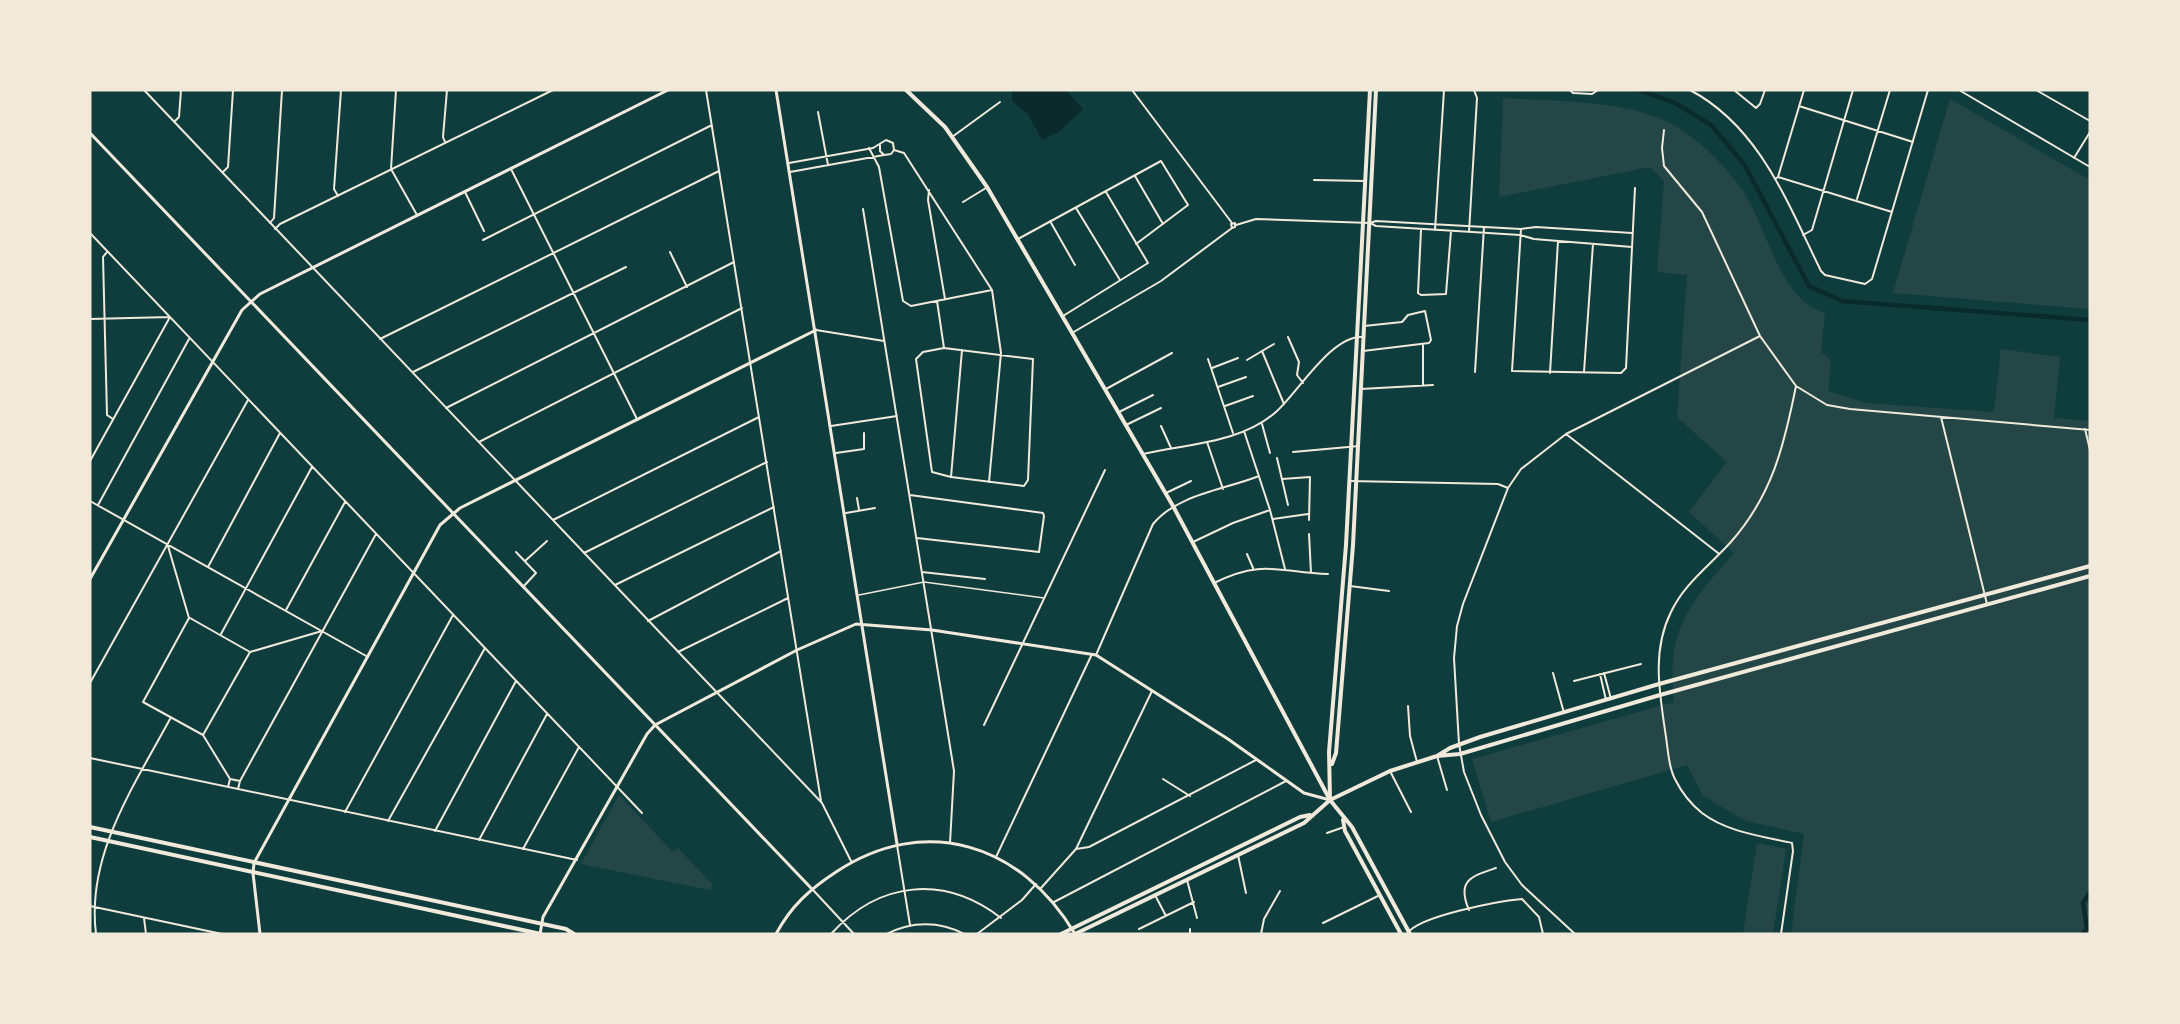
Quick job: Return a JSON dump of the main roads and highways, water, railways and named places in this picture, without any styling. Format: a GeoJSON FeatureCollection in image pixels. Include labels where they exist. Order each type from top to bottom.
{"type":"FeatureCollection","features":[{"type":"Feature","properties":{"kind":"main road"},"geometry":{"type":"LineString","coordinates":[[906,90],[952,136],[987,187],[1018,239],[1173,506],[1330,800],[1343,819],[1352,827],[1408,933]]}},
{"type":"Feature","properties":{"kind":"main road"},"geometry":{"type":"LineString","coordinates":[[1330,800],[1329,752],[1344,567],[1370,90]]}},
{"type":"Feature","properties":{"kind":"main road"},"geometry":{"type":"LineString","coordinates":[[1331,765],[1336,753],[1352,567],[1376,90]]}},
{"type":"Feature","properties":{"kind":"main road"},"geometry":{"type":"LineString","coordinates":[[1437,756],[1459,744],[1659,684],[2090,566]]}},
{"type":"Feature","properties":{"kind":"main road"},"geometry":{"type":"LineString","coordinates":[[1344,567],[1352,567]]}},
{"type":"Feature","properties":{"kind":"main road"},"geometry":{"type":"LineString","coordinates":[[1075,934],[1304,823],[1311,814],[1330,800],[1389,771],[1437,756],[1460,754],[1660,695],[2090,576]]}},
{"type":"Feature","properties":{"kind":"main road"},"geometry":{"type":"LineString","coordinates":[[1848,633],[1850,642]]}},
{"type":"Feature","properties":{"kind":"main road"},"geometry":{"type":"LineString","coordinates":[[1061,934],[1300,817],[1311,814]]}},
{"type":"Feature","properties":{"kind":"main road"},"geometry":{"type":"LineString","coordinates":[[1343,819],[1345,827],[1401,934]]}},
{"type":"Feature","properties":{"kind":"main road"},"geometry":{"type":"LineString","coordinates":[[90,827],[566,929],[574,934]]}},
{"type":"Feature","properties":{"kind":"main road"},"geometry":{"type":"LineString","coordinates":[[90,837],[540,934]]}},
{"type":"Feature","properties":{"kind":"main road"},"geometry":{"type":"LineString","coordinates":[[173,856],[175,846]]}},
{"type":"Feature","properties":{"kind":"main road"},"geometry":{"type":"LineString","coordinates":[[318,887],[320,877]]}},
{"type":"Feature","properties":{"kind":"waterway"},"geometry":{"type":"LineString","coordinates":[[1639,90],[1675,103],[1711,125],[1744,164],[1809,286],[1842,301],[2090,320]]}},
{"type":"Feature","properties":{"kind":"waterway"},"geometry":{"type":"LineString","coordinates":[[2082,934],[2087,929],[2083,903],[2090,892]]}}]}
